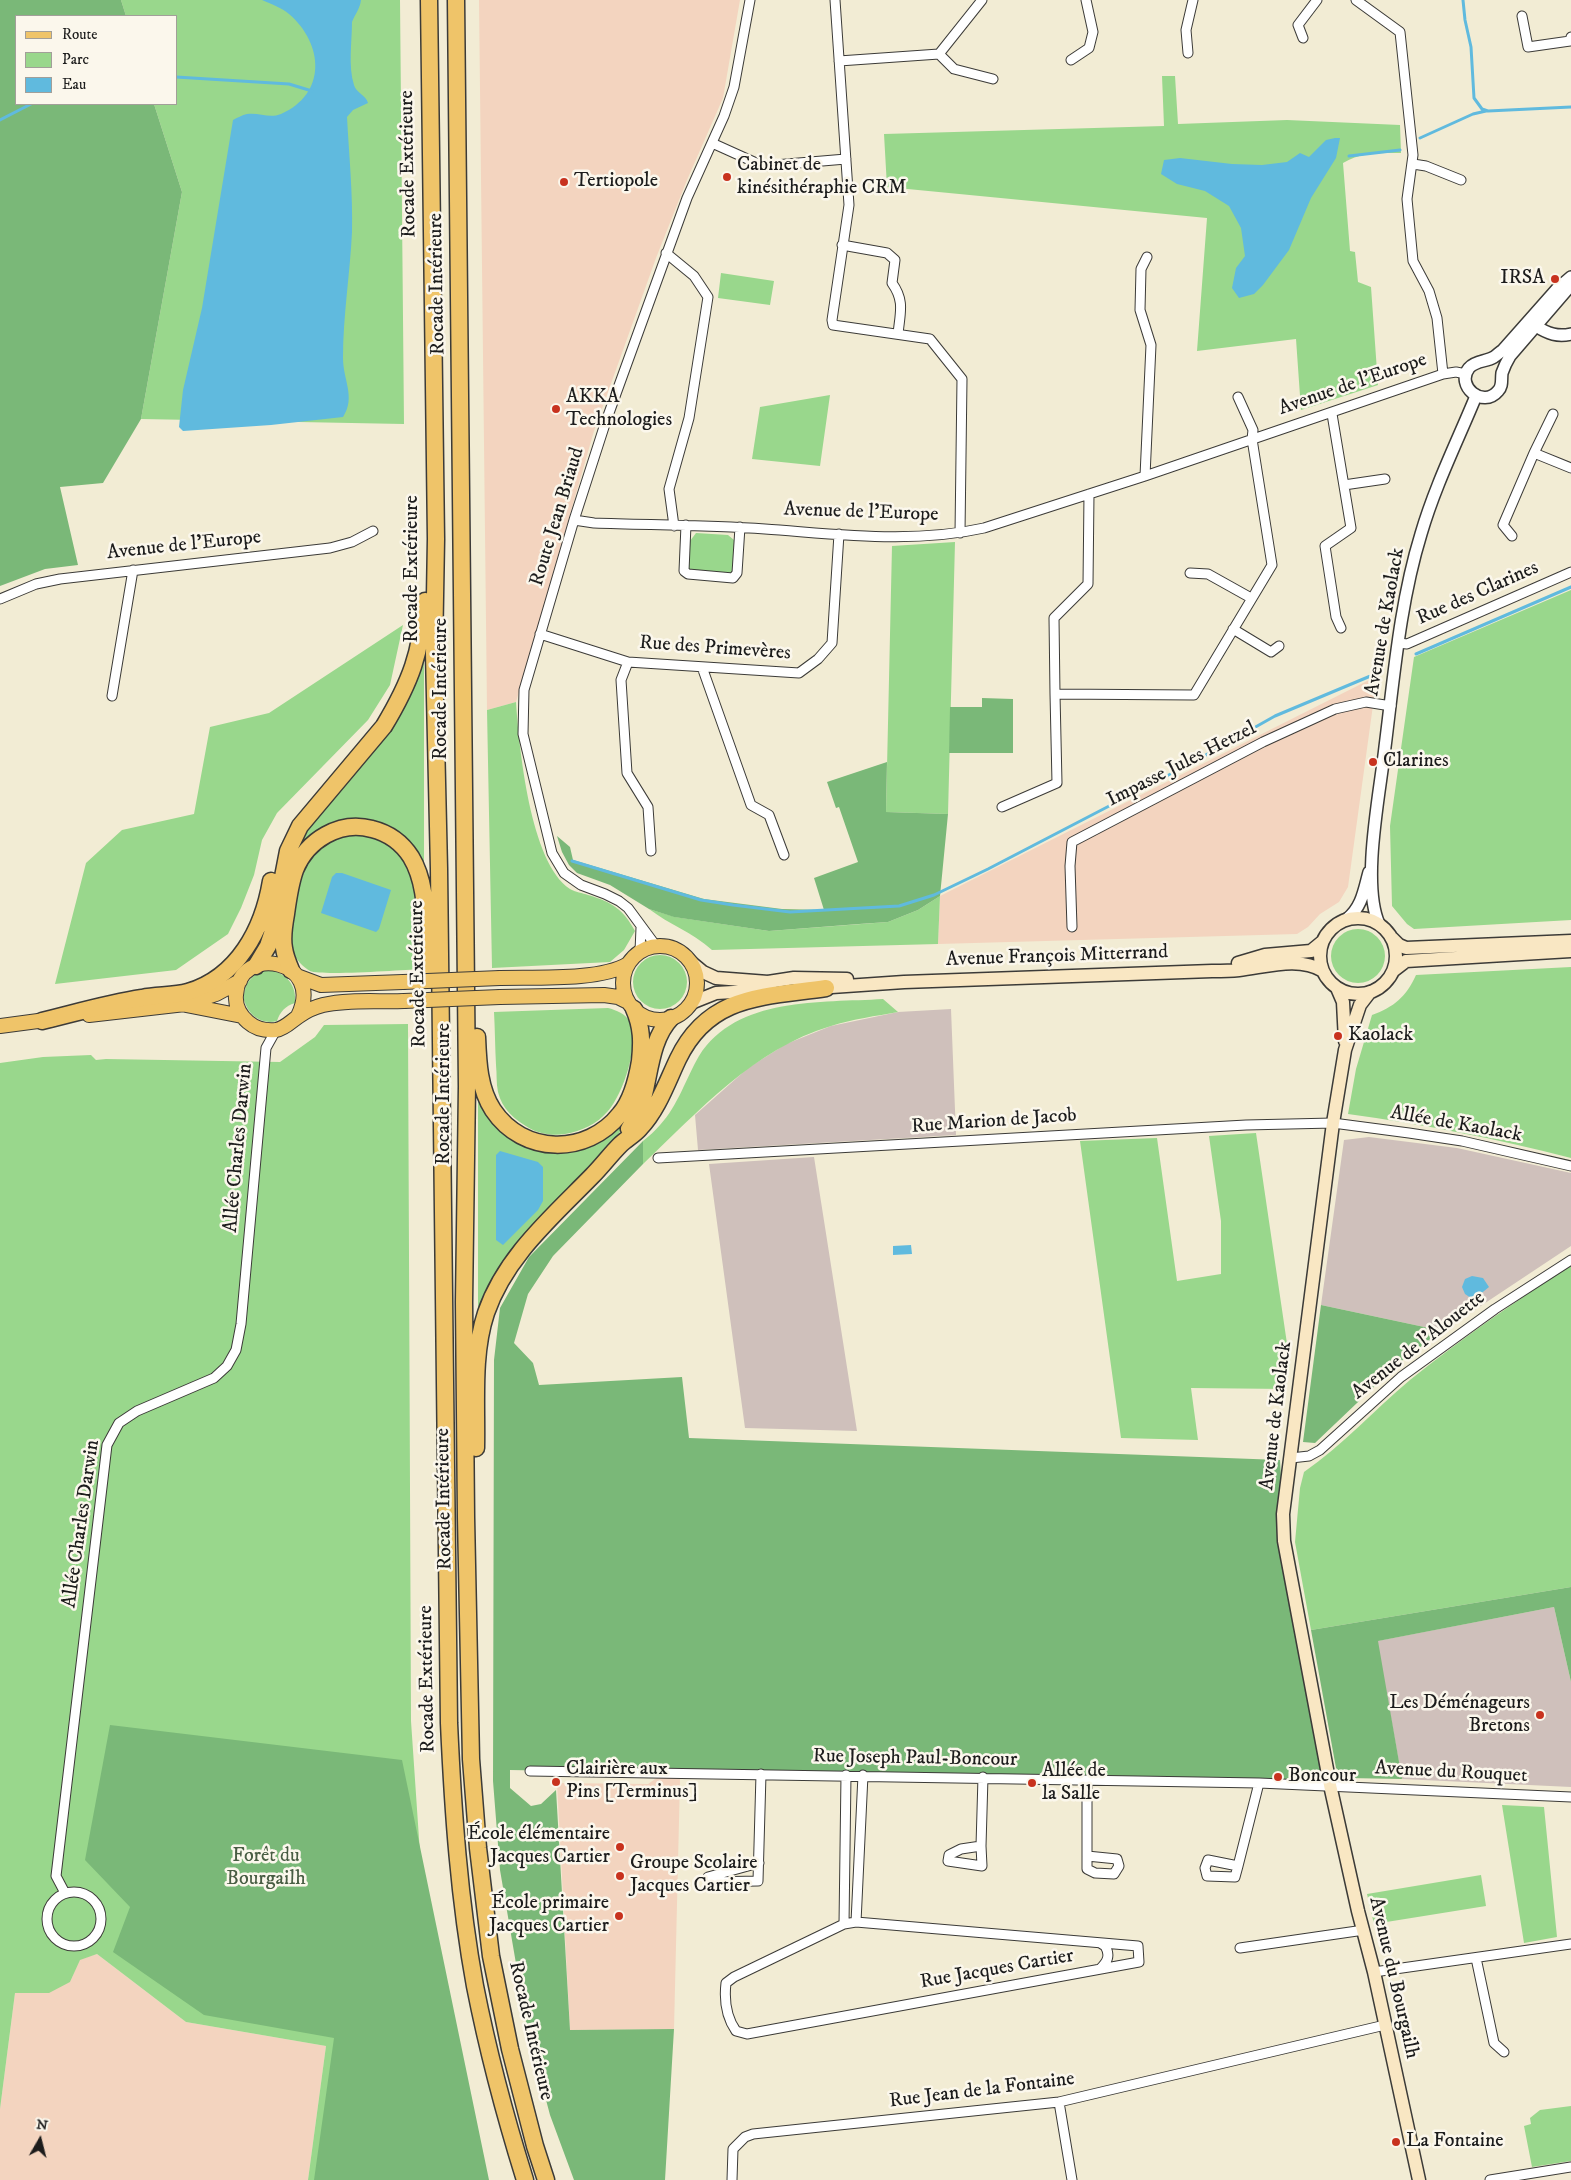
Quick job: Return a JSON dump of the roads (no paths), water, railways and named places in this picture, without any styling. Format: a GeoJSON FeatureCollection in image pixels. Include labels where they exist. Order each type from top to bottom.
{"type":"FeatureCollection","features":[{"type":"Feature","properties":{"kind":"highway","name":"Rocade Extérieure"},"geometry":{"type":"LineString","coordinates":[[429,0],[436,539],[434,653],[441,1004],[449,1713],[457,1852],[475,1986],[505,2116],[525,2180]]}},
{"type":"Feature","properties":{"kind":"highway","name":"Rocade Intérieure"},"geometry":{"type":"LineString","coordinates":[[456,0],[467,1086],[464,1302],[468,1686],[478,1848],[491,1956],[510,2049],[535,2146],[546,2180]]}},
{"type":"Feature","properties":{"kind":"highway"},"geometry":{"type":"LineString","coordinates":[[256,966],[266,950],[272,934],[288,851],[300,826],[384,726],[412,672],[419,653],[423,627],[426,554],[436,539]]}},
{"type":"Feature","properties":{"kind":"highway"},"geometry":{"type":"LineString","coordinates":[[42,1021],[142,998],[187,992],[213,979],[225,970],[241,955],[257,931],[268,901],[271,880],[280,849],[309,807],[327,793]]}},
{"type":"Feature","properties":{"kind":"highway"},"geometry":{"type":"LineString","coordinates":[[294,973],[284,948],[284,922],[291,882],[296,868],[303,855],[324,836],[334,830],[362,827],[389,836],[402,846],[418,870],[427,922],[428,956],[441,1004]]}},
{"type":"Feature","properties":{"kind":"highway"},"geometry":{"type":"LineString","coordinates":[[465,870],[480,1079],[493,1110],[512,1131],[537,1143],[554,1145],[584,1141],[606,1130],[621,1114],[635,1084],[638,1070],[642,1036],[640,1020],[631,1006]]}},
{"type":"Feature","properties":{"kind":"highway"},"geometry":{"type":"LineString","coordinates":[[466,1518],[475,1499],[478,1355],[486,1313],[496,1289],[528,1244],[551,1216],[621,1144],[640,1128],[651,1114],[689,1040],[702,1024],[722,1009],[745,1000],[826,988]]}},
{"type":"Feature","properties":{"kind":"highway"},"geometry":{"type":"LineString","coordinates":[[621,1144],[639,1110],[658,1040],[664,1026],[671,1018]]}},
{"type":"Feature","properties":{"kind":"main road"},"geometry":{"type":"LineString","coordinates":[[1571,942],[1406,948],[1399,945],[1379,924],[1369,919],[1358,918],[1346,919],[1329,930],[1322,942],[1320,957],[1323,971],[1337,988],[1347,993],[1359,994],[1370,992],[1384,984],[1393,971],[1406,961],[1571,951]]}},
{"type":"Feature","properties":{"kind":"main road"},"geometry":{"type":"LineString","coordinates":[[1391,937],[1396,954],[1393,971]]}},
{"type":"Feature","properties":{"kind":"main road","name":"Avenue François Mitterrand"},"geometry":{"type":"LineString","coordinates":[[1212,972],[1265,955],[1311,951],[1322,942]]}},
{"type":"Feature","properties":{"kind":"main road"},"geometry":{"type":"LineString","coordinates":[[0,1026],[186,1004],[216,994],[240,980],[246,972],[256,966],[274,963],[321,985],[601,975],[619,969],[628,964],[640,951],[656,946]]}},
{"type":"Feature","properties":{"kind":"main road","name":"Avenue François Mitterrand"},"geometry":{"type":"LineString","coordinates":[[656,946],[672,948],[683,953],[703,972],[716,978],[768,982],[794,978],[904,982]]}},
{"type":"Feature","properties":{"kind":"main road"},"geometry":{"type":"LineString","coordinates":[[691,962],[696,972],[697,982],[691,1003]]}},
{"type":"Feature","properties":{"kind":"main road"},"geometry":{"type":"LineString","coordinates":[[628,964],[623,983],[631,1006]]}},
{"type":"Feature","properties":{"kind":"main road","name":"Avenue François Mitterrand"},"geometry":{"type":"LineString","coordinates":[[671,1018],[683,1012],[691,1003],[716,993],[904,982],[1212,972],[1266,965],[1311,964],[1323,971]]}},
{"type":"Feature","properties":{"kind":"main road"},"geometry":{"type":"LineString","coordinates":[[186,1004],[242,1016],[257,1028],[267,1031],[276,1030],[289,1025],[298,1016],[302,1007],[304,996],[302,986],[294,973]]}},
{"type":"Feature","properties":{"kind":"main road"},"geometry":{"type":"LineString","coordinates":[[240,980],[236,998],[242,1016]]}},
{"type":"Feature","properties":{"kind":"main road","name":"Avenue de Kaolack"},"geometry":{"type":"LineString","coordinates":[[1337,988],[1343,1002],[1345,1050]]}},
{"type":"Feature","properties":{"kind":"main road","name":"Avenue de Kaolack"},"geometry":{"type":"LineString","coordinates":[[1330,1785],[1284,1540],[1283,1514],[1333,1123],[1345,1050],[1360,1005],[1370,992]]}},
{"type":"Feature","properties":{"kind":"main road"},"geometry":{"type":"LineString","coordinates":[[298,1016],[323,1005],[500,997],[604,995],[618,997],[652,1019],[671,1018]]}},
{"type":"Feature","properties":{"kind":"main road","name":"Avenue du Bourgailh"},"geometry":{"type":"LineString","coordinates":[[1330,1785],[1374,1972],[1419,2180]]}},
{"type":"Feature","properties":{"kind":"street","name":"Route Jean Briaud"},"geometry":{"type":"LineString","coordinates":[[656,946],[641,928],[635,916],[619,901],[581,885],[564,873],[552,853],[523,734],[524,690],[574,520],[605,424],[687,198],[724,116],[736,78],[750,0]]}},
{"type":"Feature","properties":{"kind":"street"},"geometry":{"type":"LineString","coordinates":[[835,0],[849,205],[832,320],[834,325],[930,339],[962,379],[960,533]]}},
{"type":"Feature","properties":{"kind":"street"},"geometry":{"type":"LineString","coordinates":[[839,61],[939,54],[982,0]]}},
{"type":"Feature","properties":{"kind":"street"},"geometry":{"type":"LineString","coordinates":[[1071,60],[1089,48],[1093,32],[1086,0]]}},
{"type":"Feature","properties":{"kind":"street"},"geometry":{"type":"LineString","coordinates":[[1188,53],[1186,30],[1193,0]]}},
{"type":"Feature","properties":{"kind":"street"},"geometry":{"type":"LineString","coordinates":[[1303,38],[1298,25],[1316,0]]}},
{"type":"Feature","properties":{"kind":"street"},"geometry":{"type":"LineString","coordinates":[[1356,0],[1400,32],[1413,164],[1407,199],[1412,261],[1429,291],[1437,318],[1443,374]]}},
{"type":"Feature","properties":{"kind":"street"},"geometry":{"type":"LineString","coordinates":[[1522,16],[1528,47],[1570,40],[1571,37]]}},
{"type":"Feature","properties":{"kind":"street"},"geometry":{"type":"LineString","coordinates":[[939,54],[954,69],[993,79]]}},
{"type":"Feature","properties":{"kind":"street"},"geometry":{"type":"LineString","coordinates":[[712,143],[763,166],[846,159]]}},
{"type":"Feature","properties":{"kind":"street"},"geometry":{"type":"LineString","coordinates":[[1413,164],[1426,166],[1461,180]]}},
{"type":"Feature","properties":{"kind":"street"},"geometry":{"type":"LineString","coordinates":[[842,245],[887,253],[895,260],[892,283],[900,294],[901,302],[898,334]]}},
{"type":"Feature","properties":{"kind":"street"},"geometry":{"type":"LineString","coordinates":[[666,253],[694,276],[708,297],[689,418],[669,489],[674,526]]}},
{"type":"Feature","properties":{"kind":"street"},"geometry":{"type":"LineString","coordinates":[[1145,476],[1151,345],[1140,310],[1141,269],[1147,257]]}},
{"type":"Feature","properties":{"kind":"street"},"geometry":{"type":"LineString","coordinates":[[1571,277],[1557,289],[1503,350],[1493,358],[1472,364],[1466,374],[1466,385],[1476,396],[1488,398],[1498,392],[1501,386],[1502,375],[1510,356],[1571,284]]}},
{"type":"Feature","properties":{"kind":"street"},"geometry":{"type":"LineString","coordinates":[[1516,335],[1536,326]]}},
{"type":"Feature","properties":{"kind":"street"},"geometry":{"type":"LineString","coordinates":[[1536,326],[1547,333],[1558,336],[1571,334]]}},
{"type":"Feature","properties":{"kind":"street"},"geometry":{"type":"LineString","coordinates":[[1484,360],[1495,364],[1502,375]]}},
{"type":"Feature","properties":{"kind":"street","name":"Avenue de l'Europe"},"geometry":{"type":"LineString","coordinates":[[574,520],[594,523],[686,525],[911,537],[960,533],[984,528],[1145,476],[1332,414],[1443,374],[1456,372],[1466,374]]}},
{"type":"Feature","properties":{"kind":"street"},"geometry":{"type":"LineString","coordinates":[[1055,694],[1194,695],[1272,565],[1252,439],[1253,430],[1238,396]]}},
{"type":"Feature","properties":{"kind":"street","name":"Avenue de Kaolack"},"geometry":{"type":"LineString","coordinates":[[1346,919],[1355,913],[1359,906],[1371,863],[1399,643],[1420,535],[1432,499],[1476,396]]}},
{"type":"Feature","properties":{"kind":"street"},"geometry":{"type":"LineString","coordinates":[[1332,414],[1351,528],[1325,546],[1336,617],[1342,628]]}},
{"type":"Feature","properties":{"kind":"street"},"geometry":{"type":"LineString","coordinates":[[1512,536],[1503,525],[1553,414]]}},
{"type":"Feature","properties":{"kind":"street"},"geometry":{"type":"LineString","coordinates":[[1534,453],[1571,468]]}},
{"type":"Feature","properties":{"kind":"street"},"geometry":{"type":"LineString","coordinates":[[1344,485],[1385,479]]}},
{"type":"Feature","properties":{"kind":"street"},"geometry":{"type":"LineString","coordinates":[[1002,806],[1057,783],[1054,618],[1088,584],[1089,494]]}},
{"type":"Feature","properties":{"kind":"street"},"geometry":{"type":"LineString","coordinates":[[686,525],[684,571],[688,574],[733,578],[737,573],[740,528]]}},
{"type":"Feature","properties":{"kind":"street","name":"Avenue de l'Europe"},"geometry":{"type":"LineString","coordinates":[[0,599],[36,584],[133,570],[330,548],[352,542],[373,531]]}},
{"type":"Feature","properties":{"kind":"street","name":"Rue des Primevères"},"geometry":{"type":"LineString","coordinates":[[540,634],[628,662],[799,673],[818,659],[832,643],[839,534]]}},
{"type":"Feature","properties":{"kind":"street"},"geometry":{"type":"LineString","coordinates":[[112,696],[133,570]]}},
{"type":"Feature","properties":{"kind":"street","name":"Rue des Clarines"},"geometry":{"type":"LineString","coordinates":[[1399,643],[1407,644],[1571,572]]}},
{"type":"Feature","properties":{"kind":"street"},"geometry":{"type":"LineString","coordinates":[[1190,573],[1208,574],[1251,598]]}},
{"type":"Feature","properties":{"kind":"street"},"geometry":{"type":"LineString","coordinates":[[1233,629],[1271,652],[1279,646]]}},
{"type":"Feature","properties":{"kind":"street"},"geometry":{"type":"LineString","coordinates":[[628,662],[621,680],[627,773],[648,806],[651,851]]}},
{"type":"Feature","properties":{"kind":"street"},"geometry":{"type":"LineString","coordinates":[[702,667],[750,805],[769,816],[784,855]]}},
{"type":"Feature","properties":{"kind":"street","name":"Impasse Jules Hetzel"},"geometry":{"type":"LineString","coordinates":[[1072,927],[1070,866],[1072,842],[1263,742],[1335,709],[1366,702],[1391,706]]}},
{"type":"Feature","properties":{"kind":"street","name":"Avenue de Kaolack"},"geometry":{"type":"LineString","coordinates":[[1371,863],[1374,908],[1379,924]]}},
{"type":"Feature","properties":{"kind":"street"},"geometry":{"type":"LineString","coordinates":[[640,951],[641,928]]}},
{"type":"Feature","properties":{"kind":"street","name":"Allée Charles Darwin"},"geometry":{"type":"LineString","coordinates":[[257,1028],[266,1048]]}},
{"type":"Feature","properties":{"kind":"street","name":"Allée Charles Darwin"},"geometry":{"type":"LineString","coordinates":[[65,1893],[56,1876],[107,1445],[119,1423],[136,1411],[214,1378],[227,1366],[236,1350],[241,1324],[266,1048],[276,1030]]}},
{"type":"Feature","properties":{"kind":"street","name":"Rue Marion de Jacob"},"geometry":{"type":"LineString","coordinates":[[658,1158],[1238,1125],[1333,1123]]}},
{"type":"Feature","properties":{"kind":"street","name":"Allée de Kaolack"},"geometry":{"type":"LineString","coordinates":[[1333,1123],[1462,1141],[1571,1166]]}},
{"type":"Feature","properties":{"kind":"street","name":"Avenue de l'Alouette"},"geometry":{"type":"LineString","coordinates":[[1291,1458],[1309,1456],[1320,1450],[1401,1377],[1495,1309],[1571,1260]]}},
{"type":"Feature","properties":{"kind":"street","name":"Rue Joseph Paul-Boncour"},"geometry":{"type":"LineString","coordinates":[[530,1770],[1330,1785]]}},
{"type":"Feature","properties":{"kind":"street"},"geometry":{"type":"LineString","coordinates":[[759,1863],[708,1877],[709,1882],[758,1881],[759,1863],[761,1774]]}},
{"type":"Feature","properties":{"kind":"street"},"geometry":{"type":"LineString","coordinates":[[844,1924],[846,1775]]}},
{"type":"Feature","properties":{"kind":"street"},"geometry":{"type":"LineString","coordinates":[[856,1922],[863,1775]]}},
{"type":"Feature","properties":{"kind":"street"},"geometry":{"type":"LineString","coordinates":[[981,1846],[983,1777]]}},
{"type":"Feature","properties":{"kind":"street"},"geometry":{"type":"LineString","coordinates":[[1087,1780],[1087,1856]]}},
{"type":"Feature","properties":{"kind":"street"},"geometry":{"type":"LineString","coordinates":[[1238,1866],[1258,1783]]}},
{"type":"Feature","properties":{"kind":"street","name":"Avenue du Rouquet"},"geometry":{"type":"LineString","coordinates":[[1330,1785],[1571,1797]]}},
{"type":"Feature","properties":{"kind":"street"},"geometry":{"type":"LineString","coordinates":[[65,1893],[83,1894],[95,1902],[99,1910],[101,1919],[99,1929],[94,1937],[86,1943],[76,1946],[58,1941],[48,1925],[47,1916],[50,1907],[53,1902],[65,1893]]}},
{"type":"Feature","properties":{"kind":"street","name":"Rue Jacques Cartier"},"geometry":{"type":"LineString","coordinates":[[856,1922],[1138,1946],[1139,1962],[747,2034],[736,2031],[730,2023],[725,1994],[726,1984],[734,1977],[844,1924],[856,1922]]}},
{"type":"Feature","properties":{"kind":"street"},"geometry":{"type":"LineString","coordinates":[[1240,1948],[1364,1930]]}},
{"type":"Feature","properties":{"kind":"street"},"geometry":{"type":"LineString","coordinates":[[1100,1943],[1105,1946],[1108,1957],[1107,1962],[1100,1969]]}},
{"type":"Feature","properties":{"kind":"street"},"geometry":{"type":"LineString","coordinates":[[1374,1972],[1571,1944]]}},
{"type":"Feature","properties":{"kind":"street"},"geometry":{"type":"LineString","coordinates":[[1476,1958],[1494,2042],[1504,2052]]}},
{"type":"Feature","properties":{"kind":"street","name":"Rue Jean de la Fontaine"},"geometry":{"type":"LineString","coordinates":[[732,2180],[733,2149],[741,2140],[753,2134],[1059,2102],[1385,2025]]}},
{"type":"Feature","properties":{"kind":"street"},"geometry":{"type":"LineString","coordinates":[[1059,2102],[1072,2180]]}},
{"type":"Feature","properties":{"kind":"street"},"geometry":{"type":"LineString","coordinates":[[1490,2180],[1522,2177],[1571,2167]]}},
{"type":"Feature","properties":{"kind":"water"},"geometry":{"type":"Polygon","coordinates":[[[262,0],[361,0],[359,9],[352,22],[351,70],[355,88],[368,103],[353,110],[347,117],[352,232],[343,358],[349,395],[347,410],[343,417],[271,425],[183,431],[179,427],[183,390],[202,308],[233,120],[247,114],[272,116],[281,114],[296,105],[307,94],[313,81],[315,68],[314,54],[309,39],[301,26],[280,8],[262,0]]]}},
{"type":"Feature","properties":{"kind":"water"},"geometry":{"type":"Polygon","coordinates":[[[1340,138],[1336,158],[1311,198],[1289,250],[1254,294],[1239,298],[1232,288],[1236,268],[1245,256],[1241,228],[1229,206],[1205,191],[1177,184],[1161,174],[1164,160],[1180,158],[1232,164],[1262,165],[1287,162],[1300,153],[1309,157],[1326,140],[1340,138]]]}},
{"type":"Feature","properties":{"kind":"water"},"geometry":{"type":"Polygon","coordinates":[[[336,873],[342,873],[391,890],[379,929],[376,932],[321,913],[332,877],[336,873]]]}},
{"type":"Feature","properties":{"kind":"water"},"geometry":{"type":"Polygon","coordinates":[[[500,1151],[538,1162],[543,1167],[543,1201],[538,1210],[503,1245],[496,1240],[496,1155],[500,1151]]]}},
{"type":"Feature","properties":{"kind":"water"},"geometry":{"type":"Polygon","coordinates":[[[911,1245],[912,1254],[893,1255],[893,1246],[911,1245]]]}},
{"type":"Feature","properties":{"kind":"water"},"geometry":{"type":"Polygon","coordinates":[[[1472,1276],[1483,1278],[1489,1287],[1478,1296],[1471,1298],[1465,1294],[1462,1287],[1465,1279],[1472,1276]]]}},
{"type":"Feature","properties":{"kind":"waterway"},"geometry":{"type":"LineString","coordinates":[[1463,0],[1471,47],[1474,98],[1482,109],[1488,111],[1571,107]]}},
{"type":"Feature","properties":{"kind":"waterway"},"geometry":{"type":"LineString","coordinates":[[178,77],[289,84],[312,91]]}},
{"type":"Feature","properties":{"kind":"waterway"},"geometry":{"type":"LineString","coordinates":[[0,120],[29,105]]}},
{"type":"Feature","properties":{"kind":"waterway"},"geometry":{"type":"LineString","coordinates":[[1420,138],[1473,114],[1486,111]]}},
{"type":"Feature","properties":{"kind":"waterway"},"geometry":{"type":"LineString","coordinates":[[1349,156],[1400,150]]}},
{"type":"Feature","properties":{"kind":"waterway"},"geometry":{"type":"LineString","coordinates":[[1416,654],[1571,587]]}},
{"type":"Feature","properties":{"kind":"waterway"},"geometry":{"type":"LineString","coordinates":[[572,861],[701,900],[733,905],[790,912],[899,906],[934,895],[988,869],[1188,765],[1275,716],[1380,672]]}},
{"type":"Feature","properties":{"kind":"place","name":"Cabinet de kinésithéraphie CRM"},"geometry":{"type":"Point","coordinates":[727,177]}},
{"type":"Feature","properties":{"kind":"place","name":"Tertiopole"},"geometry":{"type":"Point","coordinates":[564,182]}},
{"type":"Feature","properties":{"kind":"place","name":"IRSA"},"geometry":{"type":"Point","coordinates":[1555,279]}},
{"type":"Feature","properties":{"kind":"place","name":"AKKA Technologies"},"geometry":{"type":"Point","coordinates":[556,409]}},
{"type":"Feature","properties":{"kind":"place","name":"Clarines"},"geometry":{"type":"Point","coordinates":[1373,762]}},
{"type":"Feature","properties":{"kind":"place","name":"Kaolack"},"geometry":{"type":"Point","coordinates":[1338,1036]}},
{"type":"Feature","properties":{"kind":"place","name":"Les Déménageurs Bretons"},"geometry":{"type":"Point","coordinates":[1540,1715]}},
{"type":"Feature","properties":{"kind":"place","name":"Boncour"},"geometry":{"type":"Point","coordinates":[1278,1777]}},
{"type":"Feature","properties":{"kind":"place","name":"Clairière aux Pins [Terminus]"},"geometry":{"type":"Point","coordinates":[556,1782]}},
{"type":"Feature","properties":{"kind":"place","name":"Allée de la Salle"},"geometry":{"type":"Point","coordinates":[1032,1783]}},
{"type":"Feature","properties":{"kind":"place","name":"École élémentaire Jacques Cartier"},"geometry":{"type":"Point","coordinates":[620,1847]}},
{"type":"Feature","properties":{"kind":"place","name":"Groupe Scolaire Jacques Cartier"},"geometry":{"type":"Point","coordinates":[620,1876]}},
{"type":"Feature","properties":{"kind":"place","name":"École primaire Jacques Cartier"},"geometry":{"type":"Point","coordinates":[619,1916]}},
{"type":"Feature","properties":{"kind":"place","name":"La Fontaine"},"geometry":{"type":"Point","coordinates":[1396,2142]}},
{"type":"Feature","properties":{"kind":"park label","name":"Forêt du Bourgailh"},"geometry":{"type":"Point","coordinates":[266,1868]}}]}
